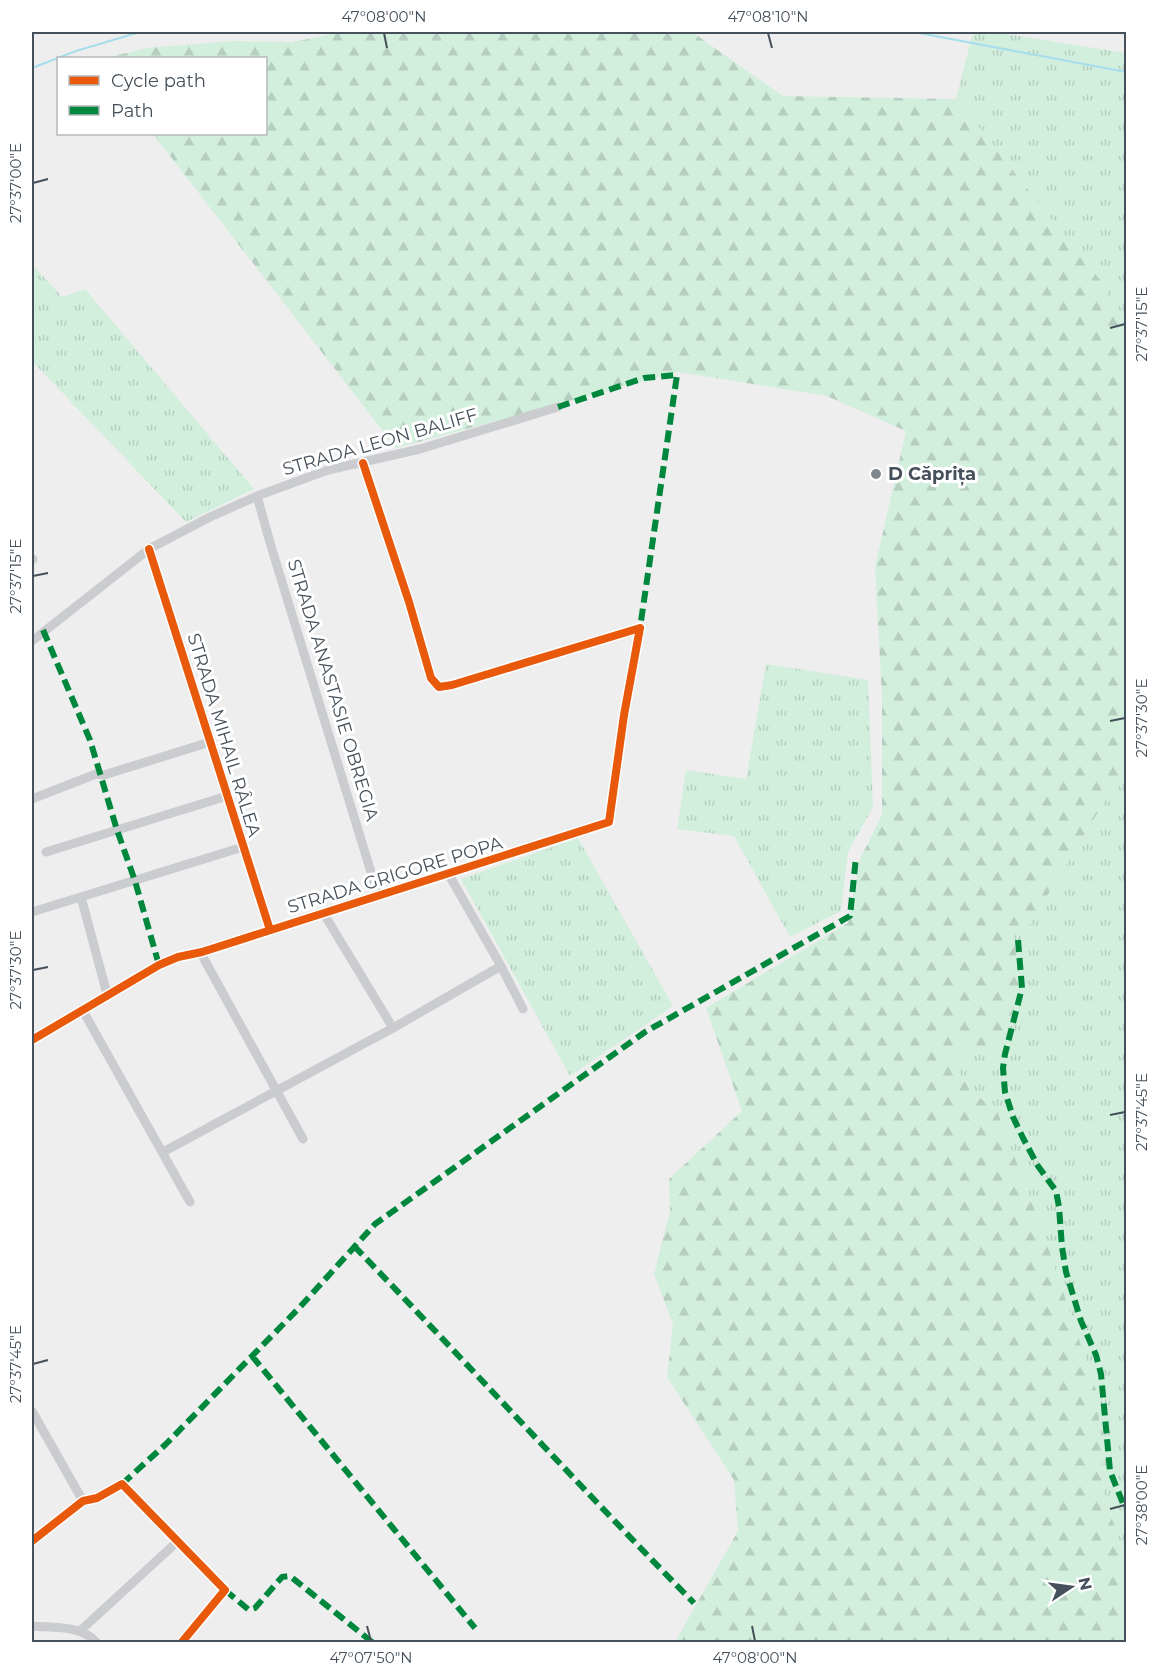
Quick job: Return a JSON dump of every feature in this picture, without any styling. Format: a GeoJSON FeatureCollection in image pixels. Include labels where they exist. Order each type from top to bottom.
{"type":"FeatureCollection","features":[{"type":"Feature","properties":{"kind":"street","name":"STRADA LEON BALIFF"},"geometry":{"type":"LineString","coordinates":[[32,640],[149,549],[208,518],[257,496],[328,470],[420,449],[558,408]]}},
{"type":"Feature","properties":{"kind":"street","name":"STRADA GRIGORE POPA"},"geometry":{"type":"LineString","coordinates":[[32,1040],[107,994],[178,957],[202,952],[378,895],[448,875],[609,822],[624,715],[640,628],[453,685],[439,687],[431,678],[409,602],[363,463]]}},
{"type":"Feature","properties":{"kind":"street","name":"STRADA ANASTASIE OBREGIA"},"geometry":{"type":"LineString","coordinates":[[257,496],[378,895]]}},
{"type":"Feature","properties":{"kind":"street","name":"STRADA MIHAIL RÂLEA"},"geometry":{"type":"LineString","coordinates":[[149,549],[270,930]]}},
{"type":"Feature","properties":{"kind":"street"},"geometry":{"type":"LineString","coordinates":[[32,799],[96,774],[104,775],[210,742]]}},
{"type":"Feature","properties":{"kind":"street"},"geometry":{"type":"LineString","coordinates":[[46,852],[227,795]]}},
{"type":"Feature","properties":{"kind":"street"},"geometry":{"type":"LineString","coordinates":[[32,912],[243,847]]}},
{"type":"Feature","properties":{"kind":"street"},"geometry":{"type":"LineString","coordinates":[[448,875],[501,966],[523,1009]]}},
{"type":"Feature","properties":{"kind":"street"},"geometry":{"type":"LineString","coordinates":[[81,897],[107,994]]}},
{"type":"Feature","properties":{"kind":"street"},"geometry":{"type":"LineString","coordinates":[[326,912],[327,919],[393,1028]]}},
{"type":"Feature","properties":{"kind":"street"},"geometry":{"type":"LineString","coordinates":[[202,952],[204,960],[303,1139]]}},
{"type":"Feature","properties":{"kind":"street"},"geometry":{"type":"LineString","coordinates":[[163,1152],[277,1092],[501,966]]}},
{"type":"Feature","properties":{"kind":"street"},"geometry":{"type":"LineString","coordinates":[[82,1009],[190,1202]]}},
{"type":"Feature","properties":{"kind":"street"},"geometry":{"type":"LineString","coordinates":[[32,1412],[83,1501]]}},
{"type":"Feature","properties":{"kind":"street"},"geometry":{"type":"LineString","coordinates":[[32,1541],[83,1501],[97,1498],[122,1484],[225,1590],[182,1642]]}},
{"type":"Feature","properties":{"kind":"street"},"geometry":{"type":"LineString","coordinates":[[80,1631],[178,1541]]}},
{"type":"Feature","properties":{"kind":"street"},"geometry":{"type":"LineString","coordinates":[[32,1626],[80,1631],[90,1635],[96,1642]]}},
{"type":"Feature","properties":{"kind":"green space"},"geometry":{"type":"Polygon","coordinates":[[[342,32],[692,32],[783,96],[956,99],[1104,285],[1126,336],[1126,766],[1024,934],[1014,935],[1019,987],[1002,1050],[949,1050],[949,1057],[972,1092],[997,1111],[1043,1232],[1097,1393],[1104,1493],[1126,1562],[1126,1642],[675,1642],[738,1531],[734,1480],[667,1377],[673,1324],[654,1274],[670,1211],[669,1179],[742,1111],[706,1008],[848,923],[860,859],[882,815],[882,697],[875,567],[906,431],[827,396],[678,372],[396,448],[154,135],[267,135],[267,57],[109,57],[147,48],[232,41],[293,42],[342,32]]]}},
{"type":"Feature","properties":{"kind":"green space"},"geometry":{"type":"Polygon","coordinates":[[[973,32],[994,32],[1126,53],[1126,336],[1103,285],[956,99],[973,32]]]}},
{"type":"Feature","properties":{"kind":"green space"},"geometry":{"type":"Polygon","coordinates":[[[32,264],[62,297],[85,289],[254,489],[186,522],[32,361],[32,264]]]}},
{"type":"Feature","properties":{"kind":"green space"},"geometry":{"type":"Polygon","coordinates":[[[766,664],[868,680],[873,807],[848,852],[841,911],[790,937],[734,836],[677,829],[686,770],[746,779],[766,664]]]}},
{"type":"Feature","properties":{"kind":"green space"},"geometry":{"type":"Polygon","coordinates":[[[1126,766],[1126,862],[1124,864],[1126,877],[1126,1562],[1104,1493],[1096,1393],[1043,1232],[1023,1179],[993,1130],[795,961],[1024,934],[1126,766]]]}},
{"type":"Feature","properties":{"kind":"green space"},"geometry":{"type":"Polygon","coordinates":[[[578,838],[673,1006],[570,1076],[461,879],[578,838]]]}},
{"type":"Feature","properties":{"kind":"waterway"},"geometry":{"type":"LineString","coordinates":[[60,57],[140,32]]}},
{"type":"Feature","properties":{"kind":"waterway"},"geometry":{"type":"LineString","coordinates":[[914,32],[1126,72]]}},
{"type":"Feature","properties":{"kind":"waterway"},"geometry":{"type":"LineString","coordinates":[[32,68],[57,58]]}},
{"type":"Feature","properties":{"kind":"marked path"},"geometry":{"type":"LineString","coordinates":[[558,407],[644,378],[677,375],[640,628]]}},
{"type":"Feature","properties":{"kind":"marked path"},"geometry":{"type":"LineString","coordinates":[[43,630],[90,740],[159,965]]}},
{"type":"Feature","properties":{"kind":"marked path"},"geometry":{"type":"LineString","coordinates":[[122,1484],[166,1444],[300,1307],[375,1224],[645,1032],[850,916],[856,857]]}},
{"type":"Feature","properties":{"kind":"marked path"},"geometry":{"type":"LineString","coordinates":[[1018,940],[1022,988],[1005,1054],[1003,1068],[1005,1092],[1023,1138],[1038,1166],[1056,1191],[1066,1272],[1101,1374],[1110,1471],[1126,1508]]}},
{"type":"Feature","properties":{"kind":"marked path"},"geometry":{"type":"LineString","coordinates":[[354,1246],[694,1603]]}},
{"type":"Feature","properties":{"kind":"marked path"},"geometry":{"type":"LineString","coordinates":[[252,1356],[475,1628]]}},
{"type":"Feature","properties":{"kind":"marked path"},"geometry":{"type":"LineString","coordinates":[[225,1590],[249,1610],[255,1608],[282,1577],[290,1576],[372,1642]]}},
{"type":"Feature","properties":{"kind":"cycle path"},"geometry":{"type":"LineString","coordinates":[[32,1040],[159,965],[178,957],[202,952],[609,822],[624,715],[640,628],[439,687],[431,678],[409,602],[363,463]]}},
{"type":"Feature","properties":{"kind":"cycle path"},"geometry":{"type":"LineString","coordinates":[[149,549],[270,930]]}},
{"type":"Feature","properties":{"kind":"cycle path"},"geometry":{"type":"LineString","coordinates":[[32,1541],[83,1501],[97,1498],[122,1484],[225,1590],[182,1642]]}},
{"type":"Feature","properties":{"kind":"place","name":"D Căprița"},"geometry":{"type":"Point","coordinates":[876,474]}}]}
